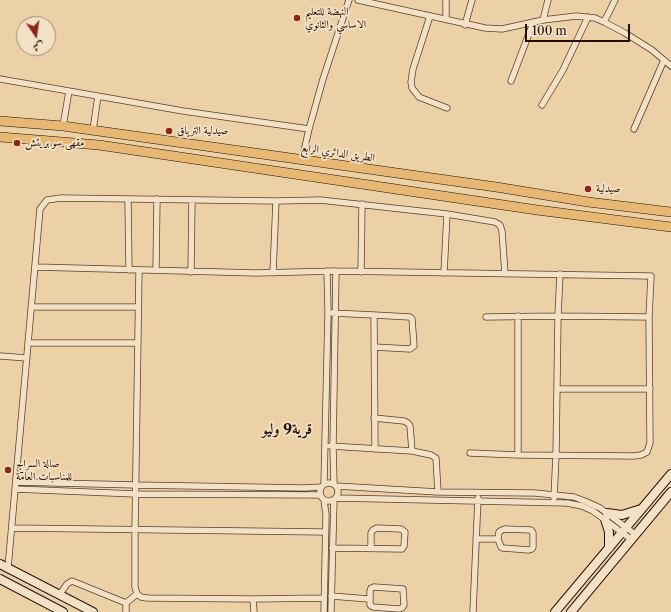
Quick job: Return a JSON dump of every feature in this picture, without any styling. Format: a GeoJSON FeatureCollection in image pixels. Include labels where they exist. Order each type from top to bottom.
{"type":"FeatureCollection","features":[{"type":"Feature","properties":{"kind":"main road","name":"الطريق الدائري الرابع"},"geometry":{"type":"LineString","coordinates":[[0,121],[63,126],[588,202],[671,212]]}},
{"type":"Feature","properties":{"kind":"main road"},"geometry":{"type":"LineString","coordinates":[[0,137],[99,145],[521,207],[670,227]]}},
{"type":"Feature","properties":{"kind":"street"},"geometry":{"type":"LineString","coordinates":[[302,160],[323,79],[350,0]]}},
{"type":"Feature","properties":{"kind":"street"},"geometry":{"type":"LineString","coordinates":[[358,0],[465,24],[502,29],[543,20],[576,16],[588,17],[604,22],[625,33],[652,50],[671,66]]}},
{"type":"Feature","properties":{"kind":"street"},"geometry":{"type":"LineString","coordinates":[[446,0],[446,20]]}},
{"type":"Feature","properties":{"kind":"street"},"geometry":{"type":"LineString","coordinates":[[465,24],[472,0]]}},
{"type":"Feature","properties":{"kind":"street"},"geometry":{"type":"LineString","coordinates":[[543,20],[548,0]]}},
{"type":"Feature","properties":{"kind":"street"},"geometry":{"type":"LineString","coordinates":[[604,22],[615,0]]}},
{"type":"Feature","properties":{"kind":"street"},"geometry":{"type":"LineString","coordinates":[[430,16],[413,69],[411,82],[412,88],[419,97],[446,108]]}},
{"type":"Feature","properties":{"kind":"street"},"geometry":{"type":"LineString","coordinates":[[542,105],[562,70],[588,17]]}},
{"type":"Feature","properties":{"kind":"street"},"geometry":{"type":"LineString","coordinates":[[511,81],[533,23]]}},
{"type":"Feature","properties":{"kind":"street"},"geometry":{"type":"LineString","coordinates":[[634,129],[664,60]]}},
{"type":"Feature","properties":{"kind":"street"},"geometry":{"type":"LineString","coordinates":[[0,78],[183,111],[309,129]]}},
{"type":"Feature","properties":{"kind":"street"},"geometry":{"type":"LineString","coordinates":[[63,126],[69,91]]}},
{"type":"Feature","properties":{"kind":"street"},"geometry":{"type":"LineString","coordinates":[[92,130],[98,96]]}},
{"type":"Feature","properties":{"kind":"street"},"geometry":{"type":"LineString","coordinates":[[8,568],[40,209],[47,200],[61,198],[276,201],[320,200],[448,214],[495,222],[500,225],[502,231],[505,274]]}},
{"type":"Feature","properties":{"kind":"street"},"geometry":{"type":"LineString","coordinates":[[128,199],[129,270]]}},
{"type":"Feature","properties":{"kind":"street"},"geometry":{"type":"LineString","coordinates":[[156,270],[157,199]]}},
{"type":"Feature","properties":{"kind":"street"},"geometry":{"type":"LineString","coordinates":[[191,272],[192,200]]}},
{"type":"Feature","properties":{"kind":"street"},"geometry":{"type":"LineString","coordinates":[[273,273],[276,201]]}},
{"type":"Feature","properties":{"kind":"street"},"geometry":{"type":"LineString","coordinates":[[361,272],[362,204]]}},
{"type":"Feature","properties":{"kind":"street"},"geometry":{"type":"LineString","coordinates":[[444,273],[448,214]]}},
{"type":"Feature","properties":{"kind":"street"},"geometry":{"type":"LineString","coordinates":[[35,267],[191,272],[273,273],[336,271],[651,276],[650,443],[647,452],[634,456],[470,453]]}},
{"type":"Feature","properties":{"kind":"street"},"geometry":{"type":"LineString","coordinates":[[139,270],[135,530],[135,587],[137,594],[141,597],[147,598],[324,598]]}},
{"type":"Feature","properties":{"kind":"street"},"geometry":{"type":"LineString","coordinates":[[326,271],[328,312],[329,446],[335,485],[338,491],[335,498],[332,548],[331,612]]}},
{"type":"Feature","properties":{"kind":"street"},"geometry":{"type":"LineString","coordinates":[[324,612],[326,515],[320,491],[323,485],[329,446],[336,313],[336,271]]}},
{"type":"Feature","properties":{"kind":"street"},"geometry":{"type":"LineString","coordinates":[[554,502],[560,274]]}},
{"type":"Feature","properties":{"kind":"street"},"geometry":{"type":"LineString","coordinates":[[31,307],[138,308]]}},
{"type":"Feature","properties":{"kind":"street"},"geometry":{"type":"LineString","coordinates":[[328,312],[410,317],[412,319],[413,348],[374,347]]}},
{"type":"Feature","properties":{"kind":"street"},"geometry":{"type":"LineString","coordinates":[[374,315],[375,449]]}},
{"type":"Feature","properties":{"kind":"street"},"geometry":{"type":"LineString","coordinates":[[486,316],[650,317]]}},
{"type":"Feature","properties":{"kind":"street"},"geometry":{"type":"LineString","coordinates":[[518,316],[518,455]]}},
{"type":"Feature","properties":{"kind":"street"},"geometry":{"type":"LineString","coordinates":[[28,343],[138,343]]}},
{"type":"Feature","properties":{"kind":"street"},"geometry":{"type":"LineString","coordinates":[[0,356],[27,358]]}},
{"type":"Feature","properties":{"kind":"street"},"geometry":{"type":"LineString","coordinates":[[558,389],[650,390]]}},
{"type":"Feature","properties":{"kind":"street"},"geometry":{"type":"LineString","coordinates":[[374,418],[404,421],[408,424],[410,426],[412,451]]}},
{"type":"Feature","properties":{"kind":"street"},"geometry":{"type":"LineString","coordinates":[[329,446],[412,451],[431,455],[436,458],[438,492]]}},
{"type":"Feature","properties":{"kind":"street"},"geometry":{"type":"LineString","coordinates":[[555,612],[671,474]]}},
{"type":"Feature","properties":{"kind":"street"},"geometry":{"type":"LineString","coordinates":[[16,482],[304,488],[323,485],[329,482],[335,485],[438,492],[554,494],[574,497],[587,502],[634,537]]}},
{"type":"Feature","properties":{"kind":"street"},"geometry":{"type":"LineString","coordinates":[[15,489],[136,494],[322,498],[331,501],[335,498],[477,502],[554,502],[582,506],[606,516],[622,515],[641,509]]}},
{"type":"Feature","properties":{"kind":"street"},"geometry":{"type":"LineString","coordinates":[[571,612],[671,492]]}},
{"type":"Feature","properties":{"kind":"street"},"geometry":{"type":"LineString","coordinates":[[473,612],[478,493]]}},
{"type":"Feature","properties":{"kind":"street"},"geometry":{"type":"LineString","coordinates":[[606,516],[609,532],[609,548]]}},
{"type":"Feature","properties":{"kind":"street"},"geometry":{"type":"LineString","coordinates":[[12,528],[325,532]]}},
{"type":"Feature","properties":{"kind":"street"},"geometry":{"type":"LineString","coordinates":[[332,548],[402,549],[404,546],[405,532],[401,528],[377,528],[371,533],[370,548]]}},
{"type":"Feature","properties":{"kind":"street"},"geometry":{"type":"LineString","coordinates":[[502,530],[529,530],[533,533],[533,546],[529,550],[503,548],[501,547],[498,539],[499,532],[502,530]]}},
{"type":"Feature","properties":{"kind":"street"},"geometry":{"type":"LineString","coordinates":[[476,539],[498,539]]}},
{"type":"Feature","properties":{"kind":"street"},"geometry":{"type":"LineString","coordinates":[[0,564],[94,612]]}},
{"type":"Feature","properties":{"kind":"street"},"geometry":{"type":"LineString","coordinates":[[0,578],[63,612]]}},
{"type":"Feature","properties":{"kind":"street"},"geometry":{"type":"LineString","coordinates":[[60,594],[67,584],[72,582],[126,603]]}},
{"type":"Feature","properties":{"kind":"street"},"geometry":{"type":"LineString","coordinates":[[374,587],[401,588],[404,591],[404,605],[399,609],[373,607],[370,605],[369,600],[371,588],[374,587]]}},
{"type":"Feature","properties":{"kind":"street"},"geometry":{"type":"LineString","coordinates":[[126,603],[137,594]]}},
{"type":"Feature","properties":{"kind":"street"},"geometry":{"type":"LineString","coordinates":[[331,596],[369,600]]}},
{"type":"Feature","properties":{"kind":"street"},"geometry":{"type":"LineString","coordinates":[[253,599],[254,612]]}},
{"type":"Feature","properties":{"kind":"street"},"geometry":{"type":"LineString","coordinates":[[126,603],[126,612]]}},
{"type":"Feature","properties":{"kind":"place","name":"النهضة للتعليم الاساسي والثانوي"},"geometry":{"type":"Point","coordinates":[297,18]}},
{"type":"Feature","properties":{"kind":"place","name":"صيدلية الترياق"},"geometry":{"type":"Point","coordinates":[169,131]}},
{"type":"Feature","properties":{"kind":"place","name":"مقهى سو بريتش"},"geometry":{"type":"Point","coordinates":[17,143]}},
{"type":"Feature","properties":{"kind":"place","name":"صيدلية"},"geometry":{"type":"Point","coordinates":[588,189]}},
{"type":"Feature","properties":{"kind":"place","name":"صالة السراج للمناسبات العامة"},"geometry":{"type":"Point","coordinates":[8,470]}},
{"type":"Feature","properties":{"kind":"district","name":"قرية9 وليو"},"geometry":{"type":"Point","coordinates":[287,430]}}]}
